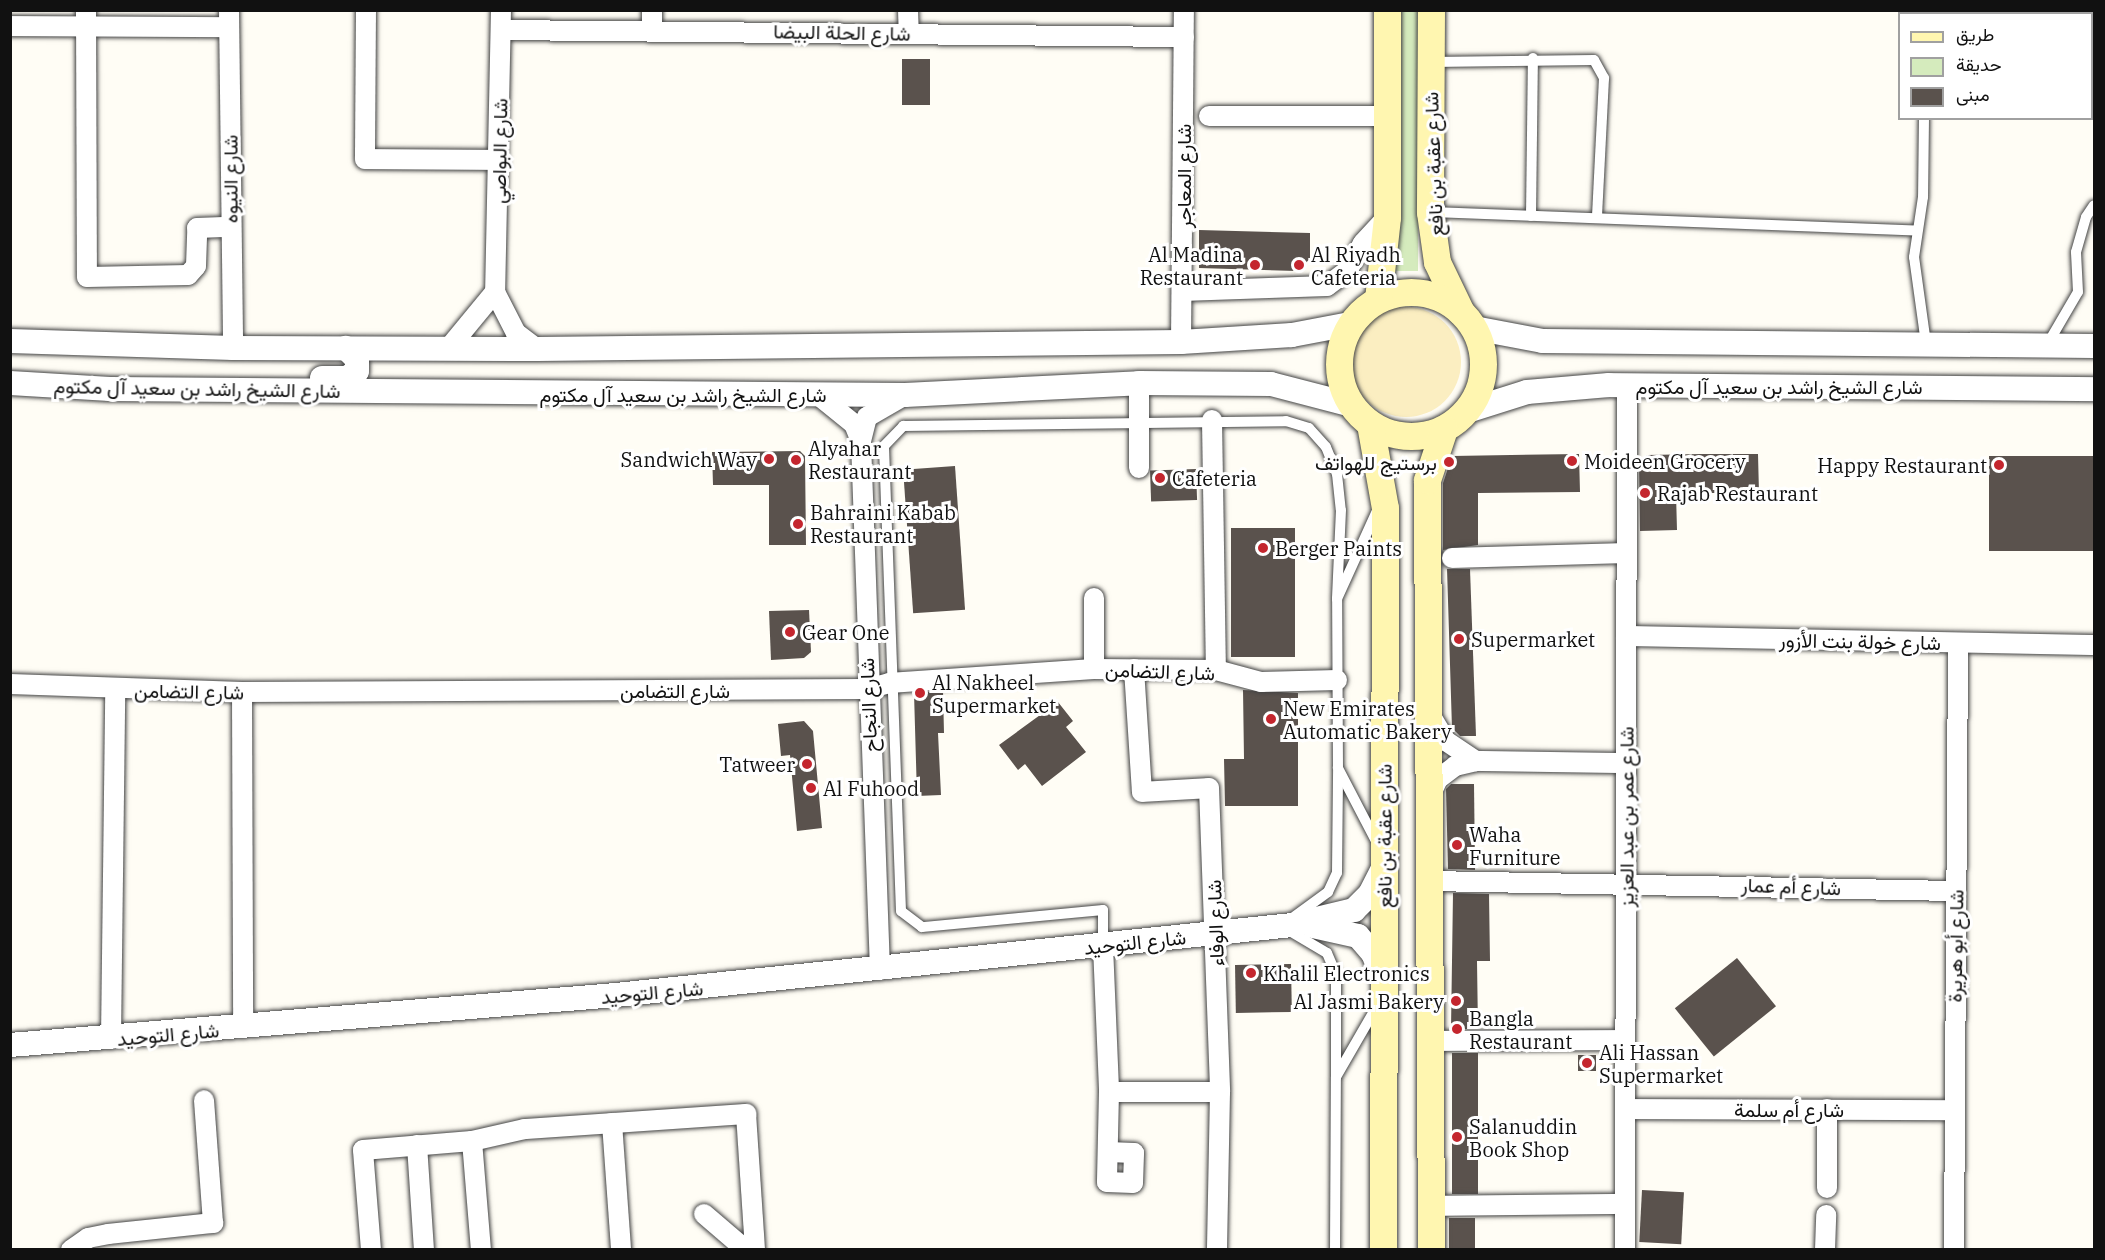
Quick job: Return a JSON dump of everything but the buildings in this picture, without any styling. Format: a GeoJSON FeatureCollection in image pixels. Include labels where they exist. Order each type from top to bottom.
{"type":"FeatureCollection","features":[{"type":"Feature","properties":{"kind":"main road"},"geometry":{"type":"LineString","coordinates":[[1378,299],[1387,217],[1387,10]]}},
{"type":"Feature","properties":{"kind":"main road","name":"شارع عقبة بن نافع"},"geometry":{"type":"LineString","coordinates":[[1431,10],[1430,212],[1437,262],[1467,320]]}},
{"type":"Feature","properties":{"kind":"main road"},"geometry":{"type":"LineString","coordinates":[[1413,292],[1447,301],[1467,320],[1484,362],[1479,388],[1467,411],[1444,429],[1407,437],[1361,414],[1339,365],[1350,324],[1378,299],[1413,292]]}},
{"type":"Feature","properties":{"kind":"main road","name":"شارع عقبة بن نافع"},"geometry":{"type":"LineString","coordinates":[[1361,414],[1384,497],[1383,1250]]}},
{"type":"Feature","properties":{"kind":"main road"},"geometry":{"type":"LineString","coordinates":[[1431,1250],[1427,480],[1431,456],[1444,429]]}},
{"type":"Feature","properties":{"kind":"street"},"geometry":{"type":"LineString","coordinates":[[366,10],[365,159],[499,160]]}},
{"type":"Feature","properties":{"kind":"street"},"geometry":{"type":"LineString","coordinates":[[908,10],[909,33]]}},
{"type":"Feature","properties":{"kind":"street","name":"شارع المعاجر"},"geometry":{"type":"LineString","coordinates":[[1182,342],[1184,10]]}},
{"type":"Feature","properties":{"kind":"street"},"geometry":{"type":"LineString","coordinates":[[10,26],[86,18],[229,19]]}},
{"type":"Feature","properties":{"kind":"street"},"geometry":{"type":"LineString","coordinates":[[86,18],[87,277],[188,275],[196,266],[197,228],[230,228]]}},
{"type":"Feature","properties":{"kind":"street","name":"شارع النيوه"},"geometry":{"type":"LineString","coordinates":[[229,19],[233,348]]}},
{"type":"Feature","properties":{"kind":"street","name":"شارع البواصي"},"geometry":{"type":"LineString","coordinates":[[501,20],[495,292],[516,333],[537,349]]}},
{"type":"Feature","properties":{"kind":"street","name":"شارع الحلة البيضا"},"geometry":{"type":"LineString","coordinates":[[501,20],[652,20],[909,33],[1184,37]]}},
{"type":"Feature","properties":{"kind":"street"},"geometry":{"type":"LineString","coordinates":[[1209,116],[1386,116]]}},
{"type":"Feature","properties":{"kind":"street"},"geometry":{"type":"LineString","coordinates":[[1182,291],[1328,286],[1347,271],[1363,243],[1387,217]]}},
{"type":"Feature","properties":{"kind":"street"},"geometry":{"type":"LineString","coordinates":[[448,349],[495,292]]}},
{"type":"Feature","properties":{"kind":"street"},"geometry":{"type":"LineString","coordinates":[[1467,320],[1542,341],[2094,346]]}},
{"type":"Feature","properties":{"kind":"street","name":"شارع الشيخ راشد بن سعيد آل مكتوم"},"geometry":{"type":"LineString","coordinates":[[10,341],[233,348],[448,349],[1182,342],[1292,335],[1350,324]]}},
{"type":"Feature","properties":{"kind":"street"},"geometry":{"type":"LineString","coordinates":[[110,389],[226,379],[347,378],[357,371],[357,359],[346,348]]}},
{"type":"Feature","properties":{"kind":"street","name":"شارع الشيخ راشد بن سعيد آل مكتوم"},"geometry":{"type":"LineString","coordinates":[[10,383],[110,389],[818,395],[905,395],[1139,383],[1271,384],[1361,414]]}},
{"type":"Feature","properties":{"kind":"street"},"geometry":{"type":"LineString","coordinates":[[1139,383],[1139,468]]}},
{"type":"Feature","properties":{"kind":"street","name":"شارع الشيخ راشد بن سعيد آل مكتوم"},"geometry":{"type":"LineString","coordinates":[[1467,411],[1527,392],[1627,385],[2094,389]]}},
{"type":"Feature","properties":{"kind":"street","name":"شارع عمر بن عبد العزيز"},"geometry":{"type":"LineString","coordinates":[[1625,1250],[1627,385]]}},
{"type":"Feature","properties":{"kind":"street"},"geometry":{"type":"LineString","coordinates":[[818,395],[854,424],[861,441]]}},
{"type":"Feature","properties":{"kind":"street","name":"شارع النجاح"},"geometry":{"type":"LineString","coordinates":[[880,970],[867,689],[861,441],[867,417],[905,395]]}},
{"type":"Feature","properties":{"kind":"street"},"geometry":{"type":"LineString","coordinates":[[1212,420],[1216,670]]}},
{"type":"Feature","properties":{"kind":"street"},"geometry":{"type":"LineString","coordinates":[[1452,558],[1626,553]]}},
{"type":"Feature","properties":{"kind":"street"},"geometry":{"type":"LineString","coordinates":[[1094,669],[1095,598]]}},
{"type":"Feature","properties":{"kind":"street","name":"شارع خولة بنت الأزور"},"geometry":{"type":"LineString","coordinates":[[1626,636],[2094,645]]}},
{"type":"Feature","properties":{"kind":"street","name":"شارع أبو هريرة"},"geometry":{"type":"LineString","coordinates":[[1954,1250],[1953,1110],[1958,643]]}},
{"type":"Feature","properties":{"kind":"street","name":"شارع التضامن"},"geometry":{"type":"LineString","coordinates":[[10,684],[242,692],[867,689],[889,683],[1094,669],[1216,670],[1262,682],[1337,680]]}},
{"type":"Feature","properties":{"kind":"street","name":"شارع الوفاء"},"geometry":{"type":"LineString","coordinates":[[1134,669],[1142,792],[1209,788],[1221,1092],[1217,1250]]}},
{"type":"Feature","properties":{"kind":"street"},"geometry":{"type":"LineString","coordinates":[[111,1039],[115,689]]}},
{"type":"Feature","properties":{"kind":"street"},"geometry":{"type":"LineString","coordinates":[[242,692],[243,1027]]}},
{"type":"Feature","properties":{"kind":"street"},"geometry":{"type":"LineString","coordinates":[[1428,711],[1446,741],[1476,761]]}},
{"type":"Feature","properties":{"kind":"street"},"geometry":{"type":"LineString","coordinates":[[1429,798],[1438,779],[1455,766],[1476,761],[1626,763]]}},
{"type":"Feature","properties":{"kind":"street","name":"شارع التوحيد"},"geometry":{"type":"LineString","coordinates":[[10,1045],[111,1039],[880,970],[1285,925],[1354,910],[1370,894],[1383,862]]}},
{"type":"Feature","properties":{"kind":"street","name":"شارع أم عمار"},"geometry":{"type":"LineString","coordinates":[[1429,881],[1625,882],[1956,891]]}},
{"type":"Feature","properties":{"kind":"street","name":"شارع التوحيد"},"geometry":{"type":"LineString","coordinates":[[1285,925],[1358,936],[1373,953],[1384,988]]}},
{"type":"Feature","properties":{"kind":"street"},"geometry":{"type":"LineString","coordinates":[[1103,946],[1109,1092],[1108,1152]]}},
{"type":"Feature","properties":{"kind":"street"},"geometry":{"type":"LineString","coordinates":[[1430,1041],[1625,1040]]}},
{"type":"Feature","properties":{"kind":"street"},"geometry":{"type":"LineString","coordinates":[[1109,1092],[1221,1092]]}},
{"type":"Feature","properties":{"kind":"street"},"geometry":{"type":"LineString","coordinates":[[71,1250],[88,1238],[108,1234],[213,1223],[204,1100]]}},
{"type":"Feature","properties":{"kind":"street","name":"شارع أم سلمة"},"geometry":{"type":"LineString","coordinates":[[1625,1109],[1953,1110]]}},
{"type":"Feature","properties":{"kind":"street"},"geometry":{"type":"LineString","coordinates":[[1827,1109],[1827,1188]]}},
{"type":"Feature","properties":{"kind":"street"},"geometry":{"type":"LineString","coordinates":[[371,1250],[363,1150],[472,1141],[525,1129],[746,1113],[755,1250]]}},
{"type":"Feature","properties":{"kind":"street"},"geometry":{"type":"LineString","coordinates":[[612,1123],[621,1250]]}},
{"type":"Feature","properties":{"kind":"street"},"geometry":{"type":"LineString","coordinates":[[472,1141],[482,1250]]}},
{"type":"Feature","properties":{"kind":"street"},"geometry":{"type":"LineString","coordinates":[[417,1146],[424,1250]]}},
{"type":"Feature","properties":{"kind":"street"},"geometry":{"type":"LineString","coordinates":[[1431,1206],[1625,1204]]}},
{"type":"Feature","properties":{"kind":"street"},"geometry":{"type":"LineString","coordinates":[[704,1214],[746,1250]]}},
{"type":"Feature","properties":{"kind":"street"},"geometry":{"type":"LineString","coordinates":[[1826,1215],[1826,1250]]}},
{"type":"Feature","properties":{"kind":"lane"},"geometry":{"type":"LineString","coordinates":[[1431,62],[1533,58],[1594,60],[1604,78],[1597,218]]}},
{"type":"Feature","properties":{"kind":"lane"},"geometry":{"type":"LineString","coordinates":[[1531,216],[1533,58]]}},
{"type":"Feature","properties":{"kind":"lane"},"geometry":{"type":"LineString","coordinates":[[1924,120],[1923,197],[1917,231],[1915,279],[1926,345]]}},
{"type":"Feature","properties":{"kind":"lane"},"geometry":{"type":"LineString","coordinates":[[2046,346],[2078,292],[2076,252],[2086,217],[2094,205]]}},
{"type":"Feature","properties":{"kind":"lane"},"geometry":{"type":"LineString","coordinates":[[1430,212],[1917,231]]}},
{"type":"Feature","properties":{"kind":"lane"},"geometry":{"type":"LineString","coordinates":[[1103,946],[1103,910],[922,927],[901,911],[889,683],[884,446],[903,426],[1212,420],[1286,421],[1309,428],[1326,447],[1337,474],[1341,510],[1337,599],[1337,873],[1328,892],[1285,925],[1327,954],[1336,974],[1335,1250]]}},
{"type":"Feature","properties":{"kind":"lane"},"geometry":{"type":"LineString","coordinates":[[1337,599],[1384,497]]}},
{"type":"Feature","properties":{"kind":"lane"},"geometry":{"type":"LineString","coordinates":[[1338,768],[1383,862]]}},
{"type":"Feature","properties":{"kind":"lane"},"geometry":{"type":"LineString","coordinates":[[1336,1077],[1384,988]]}},
{"type":"Feature","properties":{"kind":"green space"},"geometry":{"type":"Polygon","coordinates":[[[1399,11],[1418,11],[1418,271],[1392,271],[1399,240],[1399,11]]]}},
{"type":"Feature","properties":{"kind":"sand"},"geometry":{"type":"Polygon","coordinates":[[[1406,307],[1427,311],[1445,323],[1457,341],[1461,362],[1457,383],[1445,401],[1427,413],[1406,417],[1385,413],[1367,401],[1355,383],[1351,362],[1355,341],[1367,323],[1385,311],[1406,307]]]}},
{"type":"Feature","properties":{"kind":"place","name":"Al Madina Restaurant"},"geometry":{"type":"Point","coordinates":[1255,265]}},
{"type":"Feature","properties":{"kind":"place","name":"Al Riyadh Cafeteria"},"geometry":{"type":"Point","coordinates":[1299,265]}},
{"type":"Feature","properties":{"kind":"place","name":"Sandwich Way"},"geometry":{"type":"Point","coordinates":[769,459]}},
{"type":"Feature","properties":{"kind":"place","name":"Alyahar Restaurant"},"geometry":{"type":"Point","coordinates":[796,460]}},
{"type":"Feature","properties":{"kind":"place","name":"Moideen Grocery"},"geometry":{"type":"Point","coordinates":[1572,461]}},
{"type":"Feature","properties":{"kind":"place","name":"برستيج للهواتف"},"geometry":{"type":"Point","coordinates":[1449,462]}},
{"type":"Feature","properties":{"kind":"place","name":"Happy Restaurant"},"geometry":{"type":"Point","coordinates":[1999,465]}},
{"type":"Feature","properties":{"kind":"place","name":"Cafeteria"},"geometry":{"type":"Point","coordinates":[1160,478]}},
{"type":"Feature","properties":{"kind":"place","name":"Rajab Restaurant"},"geometry":{"type":"Point","coordinates":[1645,493]}},
{"type":"Feature","properties":{"kind":"place","name":"Bahraini Kabab Restaurant"},"geometry":{"type":"Point","coordinates":[798,524]}},
{"type":"Feature","properties":{"kind":"place","name":"Berger Paints"},"geometry":{"type":"Point","coordinates":[1263,548]}},
{"type":"Feature","properties":{"kind":"place","name":"Gear One"},"geometry":{"type":"Point","coordinates":[790,632]}},
{"type":"Feature","properties":{"kind":"place","name":"Supermarket"},"geometry":{"type":"Point","coordinates":[1459,639]}},
{"type":"Feature","properties":{"kind":"place","name":"Al Nakheel Supermarket"},"geometry":{"type":"Point","coordinates":[920,693]}},
{"type":"Feature","properties":{"kind":"place","name":"New Emirates Automatic Bakery"},"geometry":{"type":"Point","coordinates":[1271,719]}},
{"type":"Feature","properties":{"kind":"place","name":"Tatweer"},"geometry":{"type":"Point","coordinates":[807,764]}},
{"type":"Feature","properties":{"kind":"place","name":"Al Fuhood"},"geometry":{"type":"Point","coordinates":[811,788]}},
{"type":"Feature","properties":{"kind":"place","name":"Waha Furniture"},"geometry":{"type":"Point","coordinates":[1457,845]}},
{"type":"Feature","properties":{"kind":"place","name":"Khalil Electronics"},"geometry":{"type":"Point","coordinates":[1251,973]}},
{"type":"Feature","properties":{"kind":"place","name":"Al Jasmi Bakery"},"geometry":{"type":"Point","coordinates":[1456,1001]}},
{"type":"Feature","properties":{"kind":"place","name":"Bangla Restaurant"},"geometry":{"type":"Point","coordinates":[1457,1029]}},
{"type":"Feature","properties":{"kind":"place","name":"Ali Hassan Supermarket"},"geometry":{"type":"Point","coordinates":[1587,1063]}},
{"type":"Feature","properties":{"kind":"place","name":"Salanuddin Book Shop"},"geometry":{"type":"Point","coordinates":[1457,1137]}}]}
